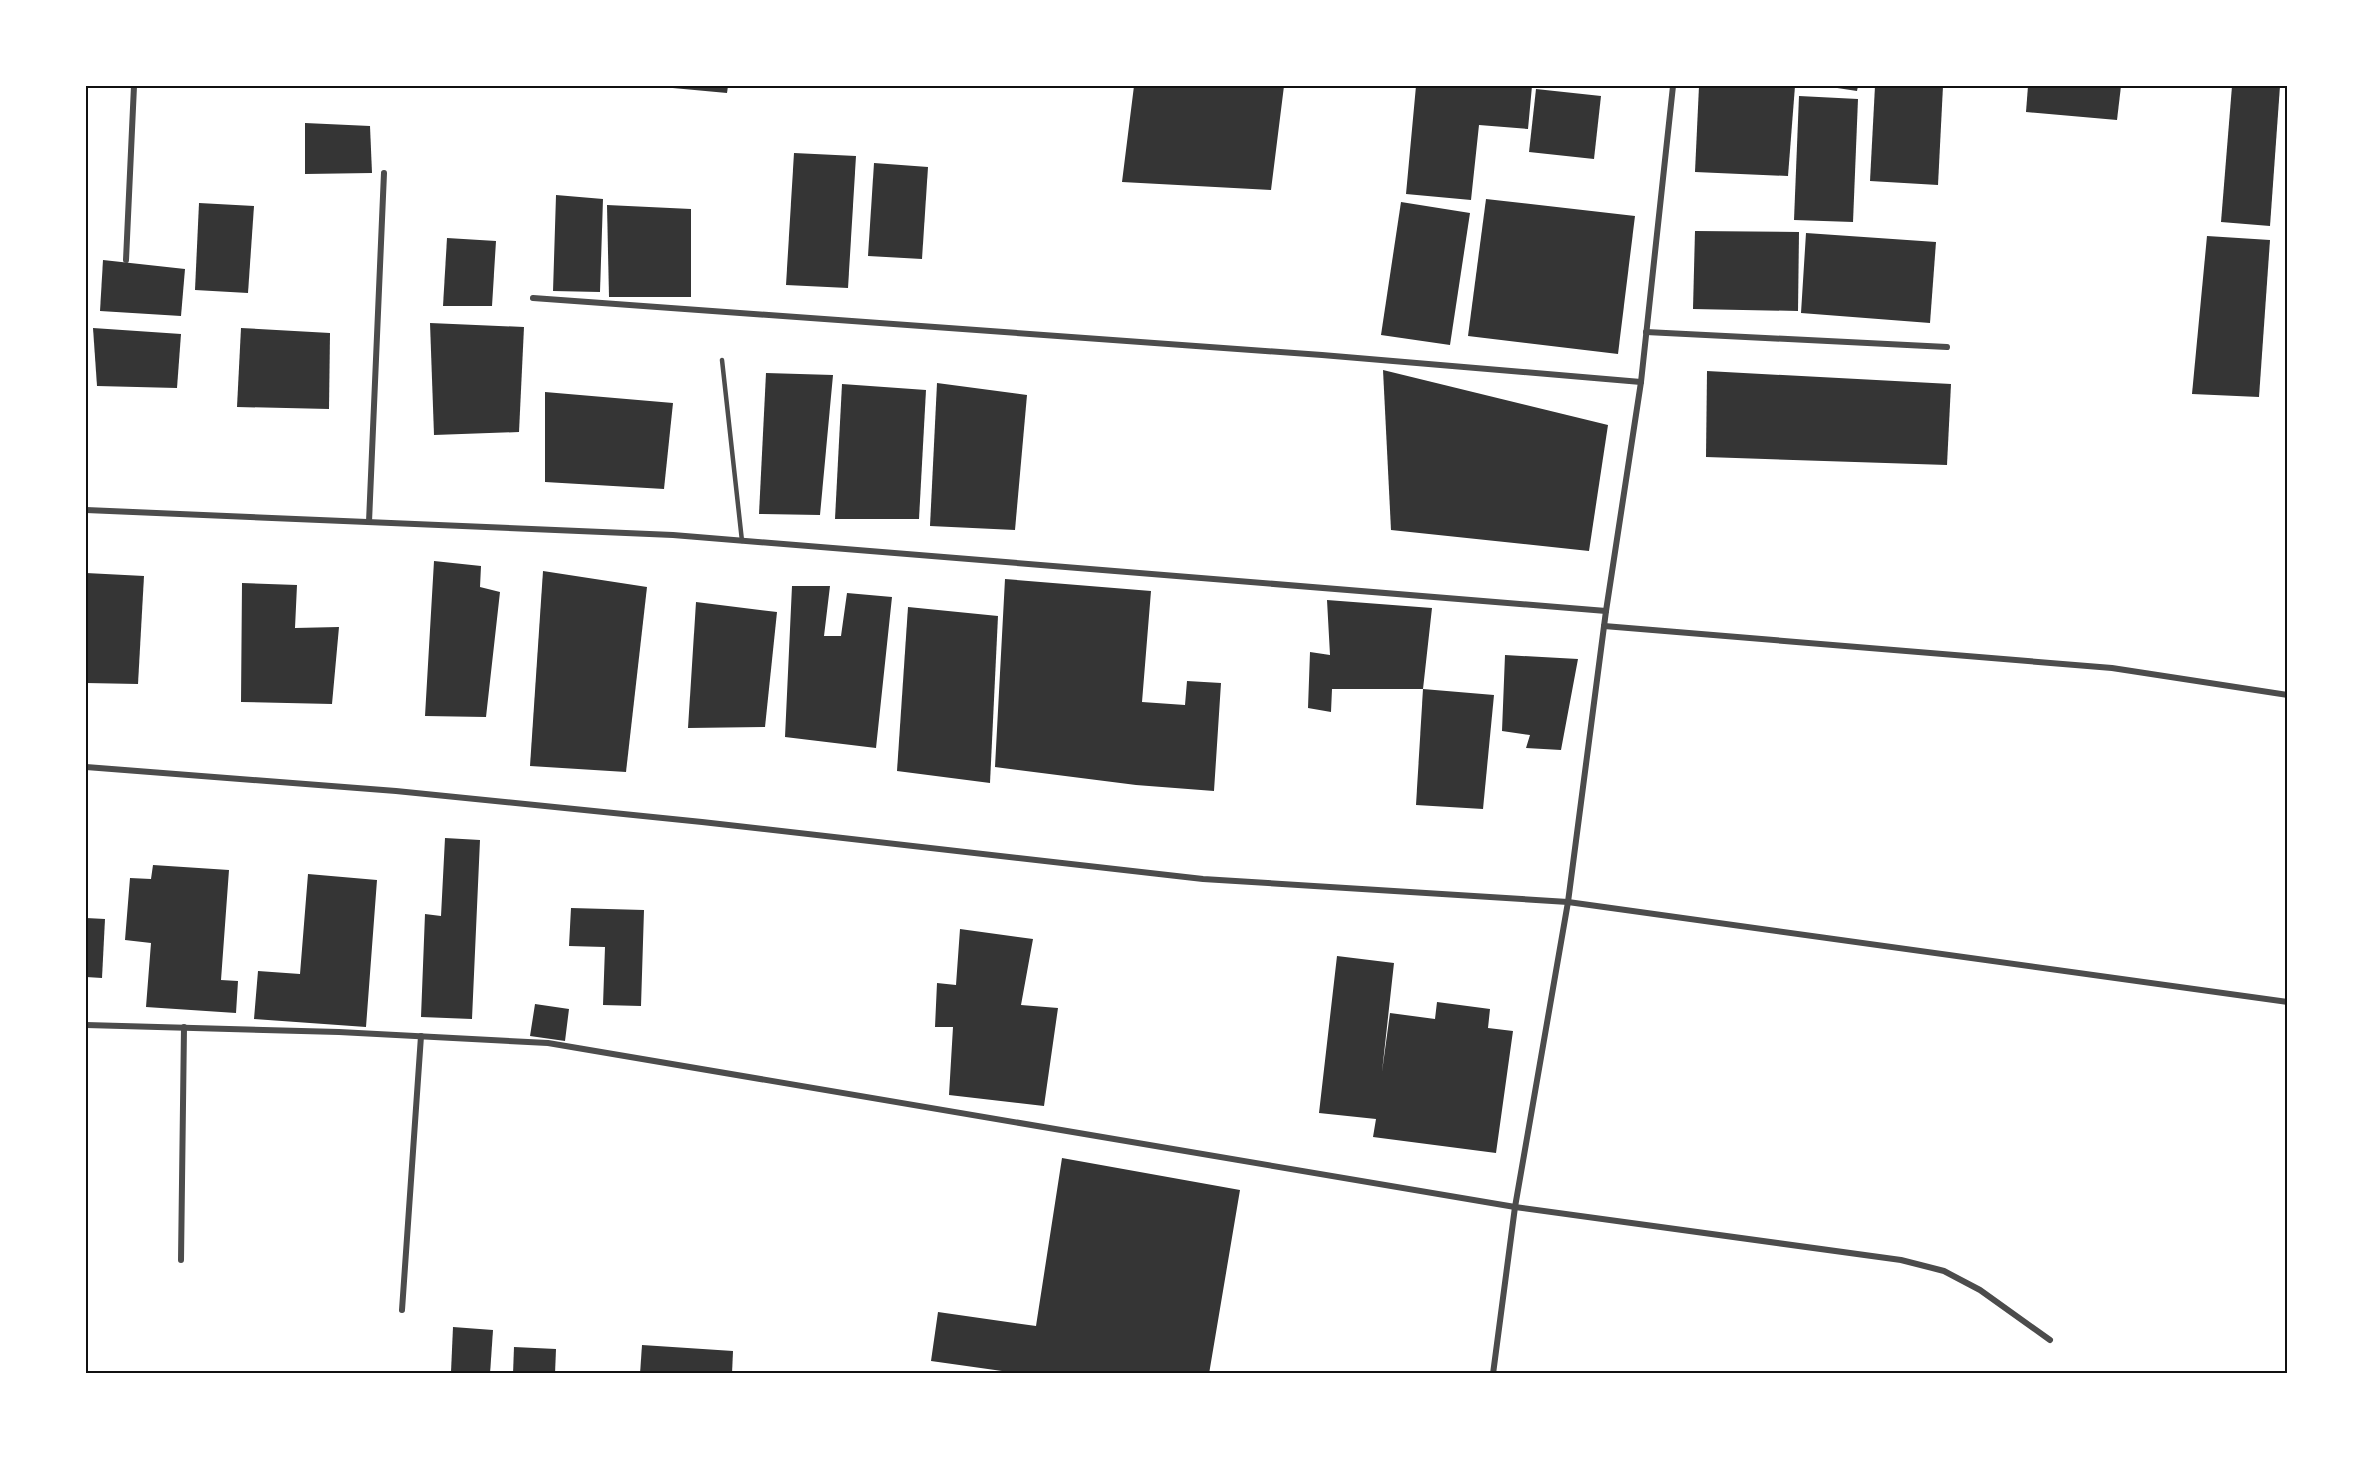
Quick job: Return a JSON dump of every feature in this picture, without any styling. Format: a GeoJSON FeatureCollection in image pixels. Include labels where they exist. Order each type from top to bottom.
{"type":"FeatureCollection","features":[{"type":"Feature","properties":{"kind":"street"},"geometry":{"type":"LineString","coordinates":[[126,260],[134,86]]}},
{"type":"Feature","properties":{"kind":"street"},"geometry":{"type":"LineString","coordinates":[[1493,1374],[1515,1208],[1568,902],[1606,611],[1641,382],[1673,86]]}},
{"type":"Feature","properties":{"kind":"street"},"geometry":{"type":"LineString","coordinates":[[369,522],[384,173]]}},
{"type":"Feature","properties":{"kind":"street"},"geometry":{"type":"LineString","coordinates":[[533,298],[1322,355],[1641,382]]}},
{"type":"Feature","properties":{"kind":"street"},"geometry":{"type":"LineString","coordinates":[[1646,332],[1947,347]]}},
{"type":"Feature","properties":{"kind":"street"},"geometry":{"type":"LineString","coordinates":[[86,510],[673,535],[1606,611]]}},
{"type":"Feature","properties":{"kind":"street"},"geometry":{"type":"LineString","coordinates":[[1604,626],[2112,668],[2288,695]]}},
{"type":"Feature","properties":{"kind":"street"},"geometry":{"type":"LineString","coordinates":[[86,767],[396,791],[679,819],[1203,879],[1568,902],[2288,1002]]}},
{"type":"Feature","properties":{"kind":"street"},"geometry":{"type":"LineString","coordinates":[[86,1024],[548,1043],[1515,1208],[1900,1260],[1944,1271],[1980,1290],[2050,1340]]}},
{"type":"Feature","properties":{"kind":"street"},"geometry":{"type":"LineString","coordinates":[[181,1260],[184,1027]]}},
{"type":"Feature","properties":{"kind":"street"},"geometry":{"type":"LineString","coordinates":[[402,1310],[421,1036]]}},
{"type":"Feature","properties":{"kind":"lane"},"geometry":{"type":"LineString","coordinates":[[722,360],[742,541]]}},
{"type":"Feature","properties":{"kind":"building"},"geometry":{"type":"Polygon","coordinates":[[[651,86],[728,86],[727,93],[651,86]]]}},
{"type":"Feature","properties":{"kind":"building"},"geometry":{"type":"Polygon","coordinates":[[[1134,86],[1284,86],[1271,190],[1122,182],[1134,86]]]}},
{"type":"Feature","properties":{"kind":"building"},"geometry":{"type":"Polygon","coordinates":[[[1416,86],[1532,86],[1528,129],[1479,125],[1471,200],[1406,194],[1416,86]]]}},
{"type":"Feature","properties":{"kind":"building"},"geometry":{"type":"Polygon","coordinates":[[[1699,86],[1795,86],[1788,176],[1695,172],[1699,86]]]}},
{"type":"Feature","properties":{"kind":"building"},"geometry":{"type":"Polygon","coordinates":[[[1824,86],[1858,86],[1857,91],[1824,86]]]}},
{"type":"Feature","properties":{"kind":"building"},"geometry":{"type":"Polygon","coordinates":[[[1875,86],[1943,86],[1938,185],[1870,181],[1875,86]]]}},
{"type":"Feature","properties":{"kind":"building"},"geometry":{"type":"Polygon","coordinates":[[[2028,86],[2121,86],[2117,120],[2026,112],[2028,86]]]}},
{"type":"Feature","properties":{"kind":"building"},"geometry":{"type":"Polygon","coordinates":[[[2232,86],[2280,86],[2270,226],[2221,222],[2232,86]]]}},
{"type":"Feature","properties":{"kind":"building"},"geometry":{"type":"Polygon","coordinates":[[[1536,89],[1601,96],[1594,159],[1529,152],[1536,89]]]}},
{"type":"Feature","properties":{"kind":"building"},"geometry":{"type":"Polygon","coordinates":[[[1799,96],[1858,99],[1853,222],[1794,220],[1799,96]]]}},
{"type":"Feature","properties":{"kind":"building"},"geometry":{"type":"Polygon","coordinates":[[[305,123],[370,126],[372,173],[305,174],[305,123]]]}},
{"type":"Feature","properties":{"kind":"building"},"geometry":{"type":"Polygon","coordinates":[[[794,153],[856,156],[848,288],[786,285],[794,153]]]}},
{"type":"Feature","properties":{"kind":"building"},"geometry":{"type":"Polygon","coordinates":[[[874,163],[928,167],[922,259],[868,256],[874,163]]]}},
{"type":"Feature","properties":{"kind":"building"},"geometry":{"type":"Polygon","coordinates":[[[556,195],[603,199],[600,292],[553,291],[556,195]]]}},
{"type":"Feature","properties":{"kind":"building"},"geometry":{"type":"Polygon","coordinates":[[[1486,199],[1635,216],[1618,354],[1468,336],[1486,199]]]}},
{"type":"Feature","properties":{"kind":"building"},"geometry":{"type":"Polygon","coordinates":[[[1401,202],[1470,213],[1450,345],[1381,335],[1401,202]]]}},
{"type":"Feature","properties":{"kind":"building"},"geometry":{"type":"Polygon","coordinates":[[[199,203],[254,206],[248,293],[195,290],[199,203]]]}},
{"type":"Feature","properties":{"kind":"building"},"geometry":{"type":"Polygon","coordinates":[[[607,205],[691,209],[691,297],[609,297],[607,205]]]}},
{"type":"Feature","properties":{"kind":"building"},"geometry":{"type":"Polygon","coordinates":[[[1695,231],[1799,232],[1798,311],[1693,309],[1695,231]]]}},
{"type":"Feature","properties":{"kind":"building"},"geometry":{"type":"Polygon","coordinates":[[[1806,233],[1936,242],[1930,323],[1801,313],[1806,233]]]}},
{"type":"Feature","properties":{"kind":"building"},"geometry":{"type":"Polygon","coordinates":[[[2207,236],[2270,240],[2259,397],[2192,394],[2207,236]]]}},
{"type":"Feature","properties":{"kind":"building"},"geometry":{"type":"Polygon","coordinates":[[[447,238],[496,241],[492,306],[443,306],[447,238]]]}},
{"type":"Feature","properties":{"kind":"building"},"geometry":{"type":"Polygon","coordinates":[[[103,260],[185,269],[181,316],[100,311],[103,260]]]}},
{"type":"Feature","properties":{"kind":"building"},"geometry":{"type":"Polygon","coordinates":[[[430,323],[524,327],[519,432],[434,435],[430,323]]]}},
{"type":"Feature","properties":{"kind":"building"},"geometry":{"type":"Polygon","coordinates":[[[93,328],[181,334],[177,388],[97,386],[93,328]]]}},
{"type":"Feature","properties":{"kind":"building"},"geometry":{"type":"Polygon","coordinates":[[[241,328],[330,333],[329,409],[237,407],[241,328]]]}},
{"type":"Feature","properties":{"kind":"building"},"geometry":{"type":"Polygon","coordinates":[[[1383,370],[1608,425],[1589,551],[1391,530],[1383,370]]]}},
{"type":"Feature","properties":{"kind":"building"},"geometry":{"type":"Polygon","coordinates":[[[1707,371],[1951,384],[1947,465],[1706,457],[1707,371]]]}},
{"type":"Feature","properties":{"kind":"building"},"geometry":{"type":"Polygon","coordinates":[[[766,373],[833,375],[820,515],[759,514],[766,373]]]}},
{"type":"Feature","properties":{"kind":"building"},"geometry":{"type":"Polygon","coordinates":[[[937,383],[1027,395],[1015,530],[930,526],[937,383]]]}},
{"type":"Feature","properties":{"kind":"building"},"geometry":{"type":"Polygon","coordinates":[[[842,384],[926,390],[919,519],[835,519],[842,384]]]}},
{"type":"Feature","properties":{"kind":"building"},"geometry":{"type":"Polygon","coordinates":[[[545,392],[673,403],[664,489],[545,482],[545,392]]]}},
{"type":"Feature","properties":{"kind":"building"},"geometry":{"type":"Polygon","coordinates":[[[434,561],[481,566],[480,587],[500,592],[486,717],[425,716],[434,561]]]}},
{"type":"Feature","properties":{"kind":"building"},"geometry":{"type":"Polygon","coordinates":[[[543,571],[647,587],[626,772],[530,766],[543,571]]]}},
{"type":"Feature","properties":{"kind":"building"},"geometry":{"type":"Polygon","coordinates":[[[86,573],[144,576],[138,684],[86,683],[86,573]]]}},
{"type":"Feature","properties":{"kind":"building"},"geometry":{"type":"Polygon","coordinates":[[[1005,579],[1151,591],[1142,702],[1185,705],[1187,681],[1221,683],[1214,791],[1136,785],[995,767],[1005,579]]]}},
{"type":"Feature","properties":{"kind":"building"},"geometry":{"type":"Polygon","coordinates":[[[242,583],[297,585],[295,628],[339,627],[332,704],[241,702],[242,583]]]}},
{"type":"Feature","properties":{"kind":"building"},"geometry":{"type":"Polygon","coordinates":[[[792,586],[830,586],[824,636],[841,636],[847,593],[892,597],[876,748],[785,737],[792,586]]]}},
{"type":"Feature","properties":{"kind":"building"},"geometry":{"type":"Polygon","coordinates":[[[1327,600],[1432,608],[1423,689],[1332,689],[1331,712],[1308,708],[1310,652],[1330,655],[1327,600]]]}},
{"type":"Feature","properties":{"kind":"building"},"geometry":{"type":"Polygon","coordinates":[[[696,602],[777,612],[765,727],[688,728],[696,602]]]}},
{"type":"Feature","properties":{"kind":"building"},"geometry":{"type":"Polygon","coordinates":[[[908,607],[998,616],[990,783],[897,771],[908,607]]]}},
{"type":"Feature","properties":{"kind":"building"},"geometry":{"type":"Polygon","coordinates":[[[1505,655],[1578,659],[1561,750],[1526,748],[1530,735],[1502,731],[1505,655]]]}},
{"type":"Feature","properties":{"kind":"building"},"geometry":{"type":"Polygon","coordinates":[[[1423,689],[1494,695],[1483,809],[1416,805],[1423,689]]]}},
{"type":"Feature","properties":{"kind":"building"},"geometry":{"type":"Polygon","coordinates":[[[445,838],[480,840],[472,1019],[421,1017],[425,914],[441,916],[445,838]]]}},
{"type":"Feature","properties":{"kind":"building"},"geometry":{"type":"Polygon","coordinates":[[[153,865],[229,870],[221,980],[238,981],[236,1013],[146,1007],[151,943],[125,940],[130,878],[151,879],[153,865]]]}},
{"type":"Feature","properties":{"kind":"building"},"geometry":{"type":"Polygon","coordinates":[[[308,874],[377,880],[366,1027],[254,1019],[258,971],[300,974],[308,874]]]}},
{"type":"Feature","properties":{"kind":"building"},"geometry":{"type":"Polygon","coordinates":[[[571,908],[644,910],[641,1006],[603,1005],[605,947],[569,946],[571,908]]]}},
{"type":"Feature","properties":{"kind":"building"},"geometry":{"type":"Polygon","coordinates":[[[86,918],[105,919],[102,978],[86,977],[86,918]]]}},
{"type":"Feature","properties":{"kind":"building"},"geometry":{"type":"Polygon","coordinates":[[[960,929],[1033,939],[1021,1005],[1058,1008],[1044,1106],[949,1095],[953,1027],[935,1027],[937,983],[956,985],[960,929]]]}},
{"type":"Feature","properties":{"kind":"building"},"geometry":{"type":"Polygon","coordinates":[[[1337,956],[1394,963],[1382,1072],[1390,1013],[1435,1019],[1437,1002],[1490,1009],[1488,1028],[1513,1031],[1496,1153],[1373,1137],[1376,1119],[1319,1113],[1337,956]]]}},
{"type":"Feature","properties":{"kind":"building"},"geometry":{"type":"Polygon","coordinates":[[[535,1004],[569,1009],[565,1041],[530,1036],[535,1004]]]}},
{"type":"Feature","properties":{"kind":"building"},"geometry":{"type":"Polygon","coordinates":[[[1062,1158],[1240,1190],[1209,1374],[1023,1374],[931,1361],[938,1312],[1036,1326],[1062,1158]]]}},
{"type":"Feature","properties":{"kind":"building"},"geometry":{"type":"Polygon","coordinates":[[[453,1327],[493,1330],[490,1374],[451,1372],[453,1327]]]}},
{"type":"Feature","properties":{"kind":"building"},"geometry":{"type":"Polygon","coordinates":[[[642,1345],[733,1351],[732,1374],[640,1374],[642,1345]]]}},
{"type":"Feature","properties":{"kind":"building"},"geometry":{"type":"Polygon","coordinates":[[[514,1347],[556,1349],[555,1374],[513,1374],[514,1347]]]}}]}
